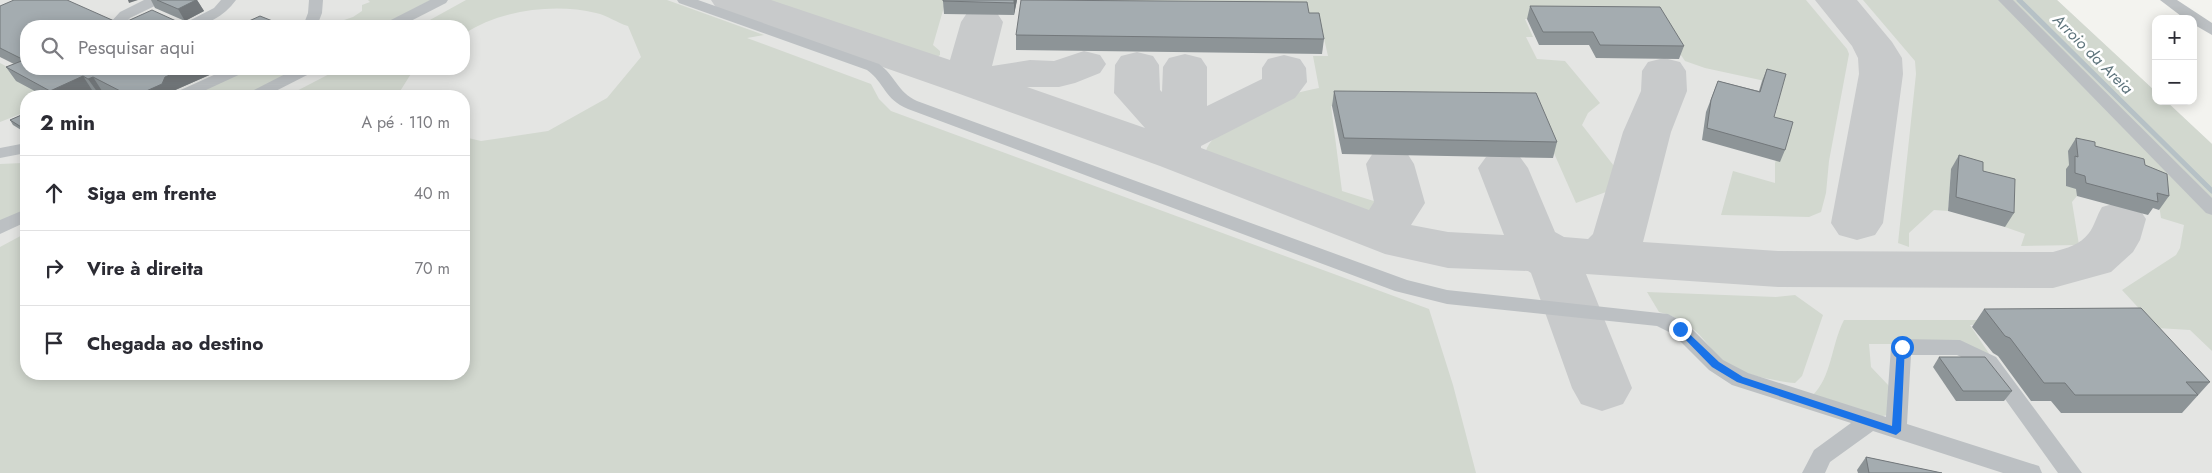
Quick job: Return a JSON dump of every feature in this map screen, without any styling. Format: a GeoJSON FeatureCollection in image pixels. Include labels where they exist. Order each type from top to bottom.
{"type":"FeatureCollection","features":[{"type":"Feature","properties":{"kind":"lane"},"geometry":{"type":"LineString","coordinates":[[121,20],[125,15],[156,0]]}},
{"type":"Feature","properties":{"kind":"lane"},"geometry":{"type":"LineString","coordinates":[[202,20],[219,11],[229,0]]}},
{"type":"Feature","properties":{"kind":"lane"},"geometry":{"type":"LineString","coordinates":[[312,20],[316,0]]}},
{"type":"Feature","properties":{"kind":"lane"},"geometry":{"type":"LineString","coordinates":[[402,20],[441,0]]}},
{"type":"Feature","properties":{"kind":"lane"},"geometry":{"type":"LineString","coordinates":[[684,0],[873,67],[882,72],[894,94],[904,102],[1367,274],[1447,297],[1661,319],[1680,329],[1716,365],[1740,379],[1896,431],[2031,473]]}},
{"type":"Feature","properties":{"kind":"lane"},"geometry":{"type":"LineString","coordinates":[[2005,0],[2212,209]]}},
{"type":"Feature","properties":{"kind":"lane"},"geometry":{"type":"LineString","coordinates":[[2167,0],[2212,30]]}},
{"type":"Feature","properties":{"kind":"lane"},"geometry":{"type":"LineString","coordinates":[[193,90],[226,75]]}},
{"type":"Feature","properties":{"kind":"lane"},"geometry":{"type":"LineString","coordinates":[[266,90],[295,75]]}},
{"type":"Feature","properties":{"kind":"lane"},"geometry":{"type":"LineString","coordinates":[[0,152],[20,149]]}},
{"type":"Feature","properties":{"kind":"lane"},"geometry":{"type":"LineString","coordinates":[[0,228],[20,218]]}},
{"type":"Feature","properties":{"kind":"lane"},"geometry":{"type":"LineString","coordinates":[[1896,431],[1902,347],[1960,348],[1989,362],[2071,473]]}},
{"type":"Feature","properties":{"kind":"lane"},"geometry":{"type":"LineString","coordinates":[[1813,473],[1822,456],[1869,422]]}},
{"type":"Feature","properties":{"kind":"shaded area"},"geometry":{"type":"Polygon","coordinates":[[[0,0],[2057,0],[2152,88],[2152,105],[2170,105],[2212,144],[2212,473],[0,473],[0,0]]]}},
{"type":"Feature","properties":{"kind":"shaded area"},"geometry":{"type":"Polygon","coordinates":[[[368,0],[431,0],[393,20],[344,20],[362,11],[362,5],[370,2],[368,0]]]}},
{"type":"Feature","properties":{"kind":"shaded area"},"geometry":{"type":"Polygon","coordinates":[[[466,0],[667,0],[764,35],[747,38],[871,84],[879,99],[891,111],[1429,309],[1453,385],[1476,473],[0,473],[0,247],[20,236],[20,380],[470,380],[470,138],[481,141],[548,131],[607,98],[641,57],[628,26],[600,14],[580,10],[545,9],[511,14],[494,19],[470,31],[470,20],[430,20],[466,0]]]}},
{"type":"Feature","properties":{"kind":"shaded area"},"geometry":{"type":"Polygon","coordinates":[[[756,0],[946,0],[933,45],[940,51],[940,55],[933,60],[756,0]]]}},
{"type":"Feature","properties":{"kind":"shaded area"},"geometry":{"type":"Polygon","coordinates":[[[1103,0],[1806,0],[1847,49],[1849,54],[1829,161],[1826,193],[1821,212],[1809,217],[1721,215],[1733,171],[1775,183],[1775,163],[1786,132],[1772,128],[1783,85],[1705,68],[1685,61],[1656,19],[1525,19],[1533,37],[1526,37],[1537,59],[1565,61],[1600,103],[1588,113],[1582,125],[1621,175],[1606,192],[1576,203],[1534,108],[1331,106],[1342,191],[1380,203],[1369,217],[1363,217],[1206,158],[1207,149],[1213,139],[1238,120],[1280,98],[1319,88],[1313,56],[1328,56],[1322,30],[1103,0]]]}},
{"type":"Feature","properties":{"kind":"shaded area"},"geometry":{"type":"Polygon","coordinates":[[[1863,0],[1999,0],[2212,215],[2212,351],[2190,330],[2157,328],[2122,290],[2176,255],[2180,248],[2184,225],[2161,218],[2156,185],[2076,161],[2077,196],[2072,202],[2079,245],[2021,246],[2025,234],[2005,227],[2006,193],[1951,170],[1948,211],[1934,210],[1909,233],[1909,247],[1898,243],[1916,74],[1915,61],[1863,0]]]}},
{"type":"Feature","properties":{"kind":"shaded area"},"geometry":{"type":"Polygon","coordinates":[[[2011,0],[2057,0],[2152,88],[2152,105],[2170,105],[2212,144],[2212,200],[2011,0]]]}},
{"type":"Feature","properties":{"kind":"shaded area"},"geometry":{"type":"Polygon","coordinates":[[[0,63],[26,77],[49,75],[70,90],[20,90],[20,114],[0,122],[0,63]]]}},
{"type":"Feature","properties":{"kind":"shaded area"},"geometry":{"type":"Polygon","coordinates":[[[236,75],[287,75],[259,90],[204,90],[236,75]]]}},
{"type":"Feature","properties":{"kind":"shaded area"},"geometry":{"type":"Polygon","coordinates":[[[327,75],[410,75],[401,90],[299,90],[327,75]]]}},
{"type":"Feature","properties":{"kind":"shaded area"},"geometry":{"type":"Polygon","coordinates":[[[20,163],[20,213],[0,223],[0,164],[20,163]]]}},
{"type":"Feature","properties":{"kind":"shaded area"},"geometry":{"type":"Polygon","coordinates":[[[1647,292],[1776,297],[1795,295],[1823,315],[1802,376],[1795,383],[1787,382],[1767,379],[1729,366],[1719,359],[1700,335],[1689,326],[1672,316],[1659,312],[1647,292]]]}},
{"type":"Feature","properties":{"kind":"shaded area"},"geometry":{"type":"Polygon","coordinates":[[[1844,320],[2000,320],[2008,324],[1970,325],[1992,358],[1951,344],[1869,344],[1871,367],[1889,386],[1892,414],[1878,417],[1812,396],[1824,380],[1844,320]]]}},
{"type":"Feature","properties":{"kind":"building"},"geometry":{"type":"Polygon","coordinates":[[[14,0],[67,0],[112,20],[20,20],[20,58],[0,48],[0,6],[14,0]]]}},
{"type":"Feature","properties":{"kind":"building"},"geometry":{"type":"Polygon","coordinates":[[[157,0],[196,0],[178,9],[157,0]]]}},
{"type":"Feature","properties":{"kind":"building"},"geometry":{"type":"Polygon","coordinates":[[[1014,0],[1014,3],[943,1],[1014,0]]]}},
{"type":"Feature","properties":{"kind":"building"},"geometry":{"type":"Polygon","coordinates":[[[1021,0],[1307,2],[1309,13],[1319,13],[1324,39],[1016,35],[1021,0]]]}},
{"type":"Feature","properties":{"kind":"building"},"geometry":{"type":"Polygon","coordinates":[[[1530,6],[1660,7],[1684,46],[1600,45],[1593,32],[1543,32],[1530,6]]]}},
{"type":"Feature","properties":{"kind":"building"},"geometry":{"type":"Polygon","coordinates":[[[152,10],[174,20],[130,20],[152,10]]]}},
{"type":"Feature","properties":{"kind":"building"},"geometry":{"type":"Polygon","coordinates":[[[260,16],[270,20],[251,20],[260,16]]]}},
{"type":"Feature","properties":{"kind":"building"},"geometry":{"type":"Polygon","coordinates":[[[20,62],[20,75],[6,67],[20,62]]]}},
{"type":"Feature","properties":{"kind":"building"},"geometry":{"type":"Polygon","coordinates":[[[1767,69],[1786,74],[1774,117],[1793,122],[1785,150],[1707,128],[1711,100],[1718,81],[1760,92],[1767,69]]]}},
{"type":"Feature","properties":{"kind":"building"},"geometry":{"type":"Polygon","coordinates":[[[21,75],[170,75],[165,77],[162,84],[148,90],[118,90],[93,77],[88,79],[83,76],[52,90],[48,90],[21,75]]]}},
{"type":"Feature","properties":{"kind":"building"},"geometry":{"type":"Polygon","coordinates":[[[1334,91],[1536,93],[1557,142],[1344,138],[1334,91]]]}},
{"type":"Feature","properties":{"kind":"building"},"geometry":{"type":"Polygon","coordinates":[[[20,116],[20,126],[10,120],[20,116]]]}},
{"type":"Feature","properties":{"kind":"building"},"geometry":{"type":"Polygon","coordinates":[[[2076,138],[2095,142],[2095,146],[2144,159],[2145,165],[2167,174],[2169,196],[2157,193],[2158,202],[2086,183],[2085,176],[2075,173],[2075,156],[2078,157],[2076,138]]]}},
{"type":"Feature","properties":{"kind":"building"},"geometry":{"type":"Polygon","coordinates":[[[1959,155],[1983,162],[1983,171],[2015,179],[2014,213],[1956,197],[1959,155]]]}},
{"type":"Feature","properties":{"kind":"building"},"geometry":{"type":"Polygon","coordinates":[[[2141,308],[2210,382],[2186,382],[2198,395],[2075,395],[2065,383],[2044,383],[2010,338],[2005,336],[1984,309],[2141,308]]]}},
{"type":"Feature","properties":{"kind":"building"},"geometry":{"type":"Polygon","coordinates":[[[1939,357],[1985,357],[2012,391],[1963,391],[1939,357]]]}},
{"type":"Feature","properties":{"kind":"building"},"geometry":{"type":"Polygon","coordinates":[[[1866,457],[1942,473],[1869,473],[1866,457]]]}},
{"type":"Feature","properties":{"kind":"waterway","name":"Arroio da Areia"},"geometry":{"type":"LineString","coordinates":[[2019,0],[2212,191]]}},
{"type":"Feature","properties":{"kind":"taxiway"},"geometry":{"type":"LineString","coordinates":[[731,0],[973,83]]}},
{"type":"Feature","properties":{"kind":"taxiway"},"geometry":{"type":"LineString","coordinates":[[1835,0],[1871,42],[1880,58],[1881,74],[1857,223]]}},
{"type":"Feature","properties":{"kind":"taxiway"},"geometry":{"type":"LineString","coordinates":[[973,83],[970,67],[982,22]]}},
{"type":"Feature","properties":{"kind":"taxiway"},"geometry":{"type":"LineString","coordinates":[[973,83],[1030,73],[1059,74],[1084,64]]}},
{"type":"Feature","properties":{"kind":"taxiway"},"geometry":{"type":"LineString","coordinates":[[1137,65],[1137,93],[1167,124],[1172,134],[1169,144]]}},
{"type":"Feature","properties":{"kind":"taxiway"},"geometry":{"type":"LineString","coordinates":[[1180,138],[1184,126],[1185,67]]}},
{"type":"Feature","properties":{"kind":"taxiway"},"geometry":{"type":"LineString","coordinates":[[1180,138],[1279,88],[1285,82],[1284,68]]}},
{"type":"Feature","properties":{"kind":"taxiway"},"geometry":{"type":"LineString","coordinates":[[1600,257],[1617,242],[1647,132],[1664,91],[1664,71]]}},
{"type":"Feature","properties":{"kind":"taxiway"},"geometry":{"type":"LineString","coordinates":[[973,83],[1177,156]]}},
{"type":"Feature","properties":{"kind":"taxiway"},"geometry":{"type":"LineString","coordinates":[[1169,144],[1180,138]]}},
{"type":"Feature","properties":{"kind":"taxiway"},"geometry":{"type":"LineString","coordinates":[[1177,156],[1177,146],[1180,138]]}},
{"type":"Feature","properties":{"kind":"taxiway"},"geometry":{"type":"LineString","coordinates":[[1155,148],[1169,144]]}},
{"type":"Feature","properties":{"kind":"taxiway"},"geometry":{"type":"LineString","coordinates":[[1177,156],[1380,233]]}},
{"type":"Feature","properties":{"kind":"taxiway"},"geometry":{"type":"LineString","coordinates":[[1380,233],[1400,203],[1390,164]]}},
{"type":"Feature","properties":{"kind":"taxiway"},"geometry":{"type":"LineString","coordinates":[[1503,168],[1533,242],[1548,252],[1557,255]]}},
{"type":"Feature","properties":{"kind":"taxiway"},"geometry":{"type":"LineString","coordinates":[[1600,257],[1778,269],[2053,270],[2092,259],[2114,240],[2120,219]]}},
{"type":"Feature","properties":{"kind":"taxiway"},"geometry":{"type":"LineString","coordinates":[[1380,233],[1404,242],[1448,250],[1557,255]]}},
{"type":"Feature","properties":{"kind":"taxiway"},"geometry":{"type":"LineString","coordinates":[[1540,255],[1554,263]]}},
{"type":"Feature","properties":{"kind":"taxiway"},"geometry":{"type":"LineString","coordinates":[[1554,263],[1560,256],[1557,255]]}},
{"type":"Feature","properties":{"kind":"taxiway"},"geometry":{"type":"LineString","coordinates":[[1557,255],[1600,257]]}},
{"type":"Feature","properties":{"kind":"taxiway"},"geometry":{"type":"LineString","coordinates":[[1554,263],[1602,388]]}},
{"type":"Feature","properties":{"kind":"route"},"geometry":{"type":"LineString","coordinates":[[1680,329],[1716,365],[1740,379],[1896,431],[1902,347]]}}]}
